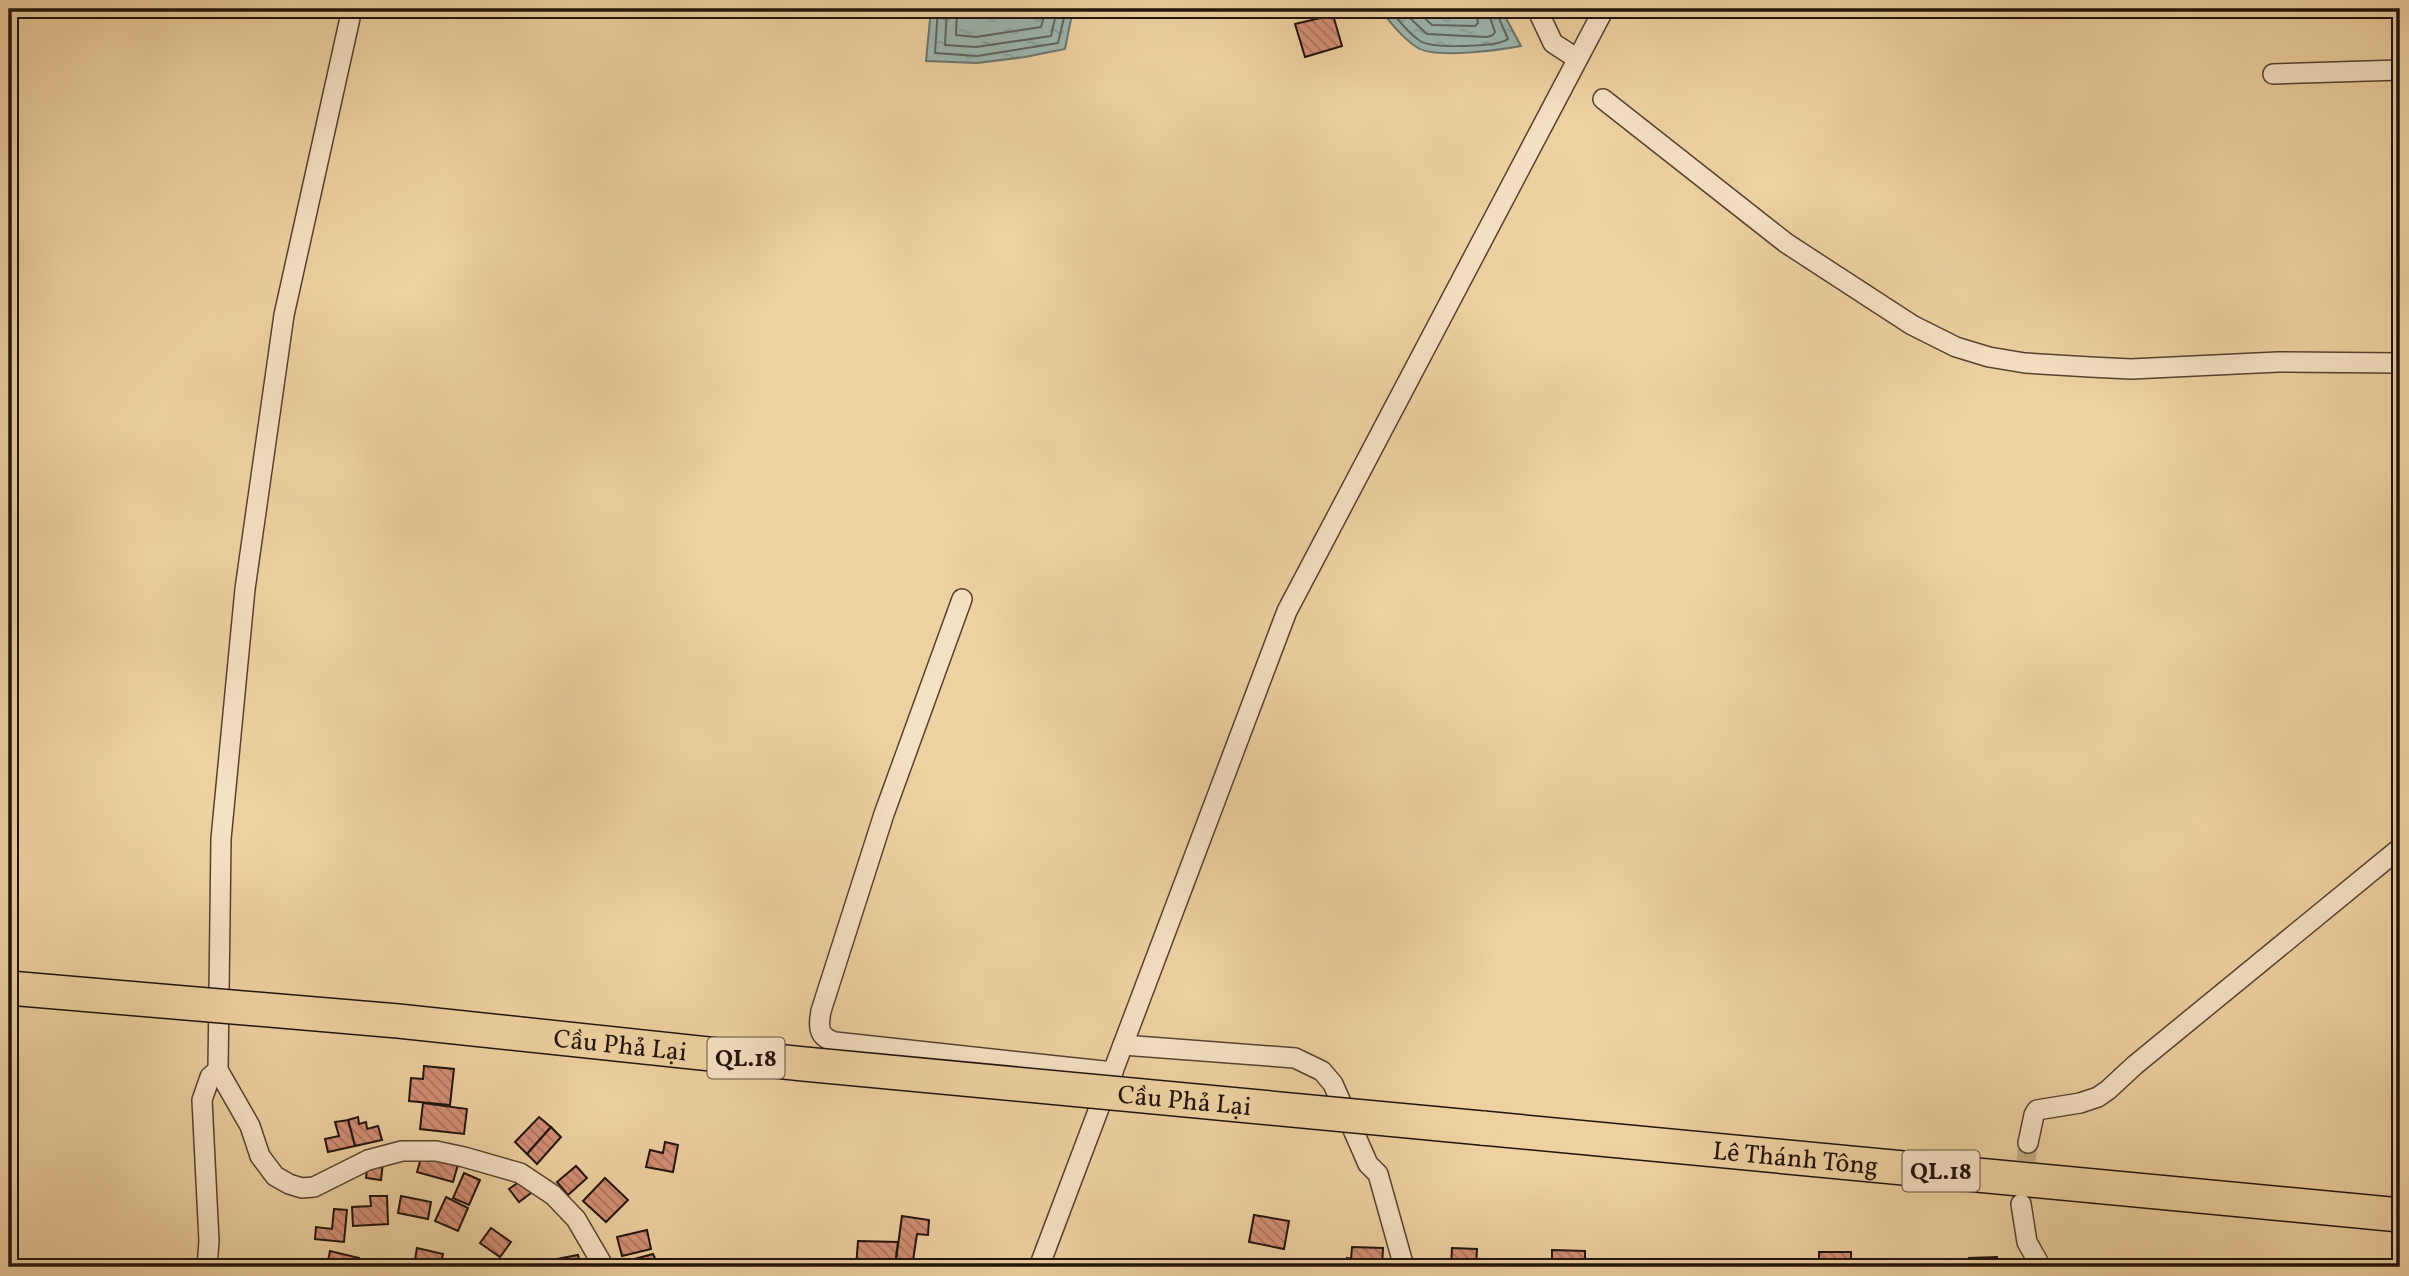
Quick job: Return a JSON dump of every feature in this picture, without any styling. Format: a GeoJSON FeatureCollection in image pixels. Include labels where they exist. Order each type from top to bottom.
{"type":"FeatureCollection","features":[{"type":"Feature","properties":{"kind":"highway","name":"Cầu Phả Lại"},"geometry":{"type":"LineString","coordinates":[[9,988],[398,1020],[817,1065],[1482,1128]]}},
{"type":"Feature","properties":{"kind":"highway","name":"Lê Thánh Tông"},"geometry":{"type":"LineString","coordinates":[[1482,1128],[2400,1215]]}},
{"type":"Feature","properties":{"kind":"street"},"geometry":{"type":"LineString","coordinates":[[352,9],[284,315],[245,589],[221,839],[218,1070],[250,1126],[260,1156],[275,1176],[289,1184],[302,1188],[314,1187],[368,1160],[402,1151],[436,1151],[464,1157],[520,1173],[553,1195],[576,1219],[604,1267]]}},
{"type":"Feature","properties":{"kind":"street"},"geometry":{"type":"LineString","coordinates":[[1536,9],[1553,43],[1576,58]]}},
{"type":"Feature","properties":{"kind":"street"},"geometry":{"type":"LineString","coordinates":[[1039,1267],[1287,611],[1604,9]]}},
{"type":"Feature","properties":{"kind":"street"},"geometry":{"type":"LineString","coordinates":[[2273,74],[2400,70]]}},
{"type":"Feature","properties":{"kind":"street"},"geometry":{"type":"LineString","coordinates":[[1603,99],[1786,243],[1912,325],[1956,346],[1989,357],[2025,363],[2130,369],[2278,362],[2400,363]]}},
{"type":"Feature","properties":{"kind":"street"},"geometry":{"type":"LineString","coordinates":[[962,599],[854,903],[821,1010],[818,1025],[820,1033],[835,1042],[1113,1072]]}},
{"type":"Feature","properties":{"kind":"street"},"geometry":{"type":"LineString","coordinates":[[2028,1143],[2037,1110],[2080,1103],[2109,1090],[2135,1065],[2400,848]]}},
{"type":"Feature","properties":{"kind":"street"},"geometry":{"type":"LineString","coordinates":[[1123,1045],[1295,1058],[1322,1071],[1333,1084],[1368,1164],[1378,1174],[1404,1267]]}},
{"type":"Feature","properties":{"kind":"street"},"geometry":{"type":"LineString","coordinates":[[207,1267],[209,1241],[202,1100],[210,1077],[218,1070]]}},
{"type":"Feature","properties":{"kind":"street"},"geometry":{"type":"LineString","coordinates":[[2021,1204],[2027,1242],[2041,1267]]}},
{"type":"Feature","properties":{"kind":"water"},"geometry":{"type":"Polygon","coordinates":[[[931,9],[1073,9],[1065,49],[977,63],[926,61],[931,9]]]}},
{"type":"Feature","properties":{"kind":"water"},"geometry":{"type":"Polygon","coordinates":[[[1380,9],[1501,9],[1521,46],[1468,53],[1427,51],[1407,40],[1380,9]]]}},
{"type":"Feature","properties":{"kind":"building"},"geometry":{"type":"Polygon","coordinates":[[[1333,15],[1342,46],[1305,57],[1295,24],[1333,15]]]}},
{"type":"Feature","properties":{"kind":"building"},"geometry":{"type":"Polygon","coordinates":[[[424,1066],[454,1069],[450,1105],[409,1101],[411,1078],[423,1079],[424,1066]]]}},
{"type":"Feature","properties":{"kind":"building"},"geometry":{"type":"Polygon","coordinates":[[[423,1103],[467,1109],[464,1134],[420,1129],[423,1103]]]}},
{"type":"Feature","properties":{"kind":"building"},"geometry":{"type":"Polygon","coordinates":[[[358,1117],[359,1124],[366,1122],[367,1129],[378,1126],[382,1140],[355,1146],[348,1120],[358,1117]]]}},
{"type":"Feature","properties":{"kind":"building"},"geometry":{"type":"Polygon","coordinates":[[[539,1117],[551,1127],[527,1154],[515,1142],[539,1117]]]}},
{"type":"Feature","properties":{"kind":"building"},"geometry":{"type":"Polygon","coordinates":[[[348,1120],[355,1146],[328,1152],[325,1139],[339,1136],[335,1122],[348,1120]]]}},
{"type":"Feature","properties":{"kind":"building"},"geometry":{"type":"Polygon","coordinates":[[[551,1127],[561,1137],[537,1164],[527,1154],[551,1127]]]}},
{"type":"Feature","properties":{"kind":"building"},"geometry":{"type":"Polygon","coordinates":[[[665,1142],[678,1145],[673,1172],[646,1167],[650,1150],[663,1153],[665,1142]]]}},
{"type":"Feature","properties":{"kind":"building"},"geometry":{"type":"Polygon","coordinates":[[[423,1151],[459,1161],[453,1182],[417,1172],[423,1151]]]}},
{"type":"Feature","properties":{"kind":"building"},"geometry":{"type":"Polygon","coordinates":[[[368,1160],[383,1162],[381,1180],[366,1178],[368,1160]]]}},
{"type":"Feature","properties":{"kind":"building"},"geometry":{"type":"Polygon","coordinates":[[[576,1166],[587,1178],[568,1195],[557,1182],[576,1166]]]}},
{"type":"Feature","properties":{"kind":"building"},"geometry":{"type":"Polygon","coordinates":[[[464,1173],[480,1180],[469,1205],[453,1198],[464,1173]]]}},
{"type":"Feature","properties":{"kind":"building"},"geometry":{"type":"Polygon","coordinates":[[[526,1177],[535,1190],[519,1202],[509,1189],[526,1177]]]}},
{"type":"Feature","properties":{"kind":"building"},"geometry":{"type":"Polygon","coordinates":[[[605,1178],[628,1200],[606,1222],[583,1201],[605,1178]]]}},
{"type":"Feature","properties":{"kind":"building"},"geometry":{"type":"Polygon","coordinates":[[[370,1196],[387,1196],[388,1224],[353,1226],[352,1207],[371,1206],[370,1196]]]}},
{"type":"Feature","properties":{"kind":"building"},"geometry":{"type":"Polygon","coordinates":[[[401,1196],[431,1202],[428,1219],[398,1213],[401,1196]]]}},
{"type":"Feature","properties":{"kind":"building"},"geometry":{"type":"Polygon","coordinates":[[[446,1197],[468,1208],[458,1231],[435,1221],[446,1197]]]}},
{"type":"Feature","properties":{"kind":"building"},"geometry":{"type":"Polygon","coordinates":[[[334,1209],[347,1210],[344,1242],[315,1239],[316,1227],[332,1229],[334,1209]]]}},
{"type":"Feature","properties":{"kind":"building"},"geometry":{"type":"Polygon","coordinates":[[[1254,1215],[1289,1221],[1284,1249],[1249,1242],[1254,1215]]]}},
{"type":"Feature","properties":{"kind":"building"},"geometry":{"type":"Polygon","coordinates":[[[902,1216],[929,1220],[928,1235],[917,1234],[912,1267],[895,1267],[902,1216]]]}},
{"type":"Feature","properties":{"kind":"building"},"geometry":{"type":"Polygon","coordinates":[[[491,1228],[511,1242],[500,1257],[480,1243],[491,1228]]]}},
{"type":"Feature","properties":{"kind":"building"},"geometry":{"type":"Polygon","coordinates":[[[647,1230],[651,1249],[622,1256],[617,1237],[647,1230]]]}},
{"type":"Feature","properties":{"kind":"building"},"geometry":{"type":"Polygon","coordinates":[[[858,1241],[898,1242],[895,1264],[885,1264],[884,1267],[856,1267],[858,1241]]]}},
{"type":"Feature","properties":{"kind":"building"},"geometry":{"type":"Polygon","coordinates":[[[1352,1247],[1383,1248],[1382,1267],[1346,1267],[1347,1258],[1351,1259],[1352,1247]]]}},
{"type":"Feature","properties":{"kind":"building"},"geometry":{"type":"Polygon","coordinates":[[[417,1248],[443,1254],[440,1267],[414,1265],[417,1248]]]}},
{"type":"Feature","properties":{"kind":"building"},"geometry":{"type":"Polygon","coordinates":[[[1452,1248],[1477,1249],[1476,1267],[1451,1267],[1452,1248]]]}},
{"type":"Feature","properties":{"kind":"building"},"geometry":{"type":"Polygon","coordinates":[[[1552,1250],[1585,1251],[1585,1267],[1552,1267],[1552,1250]]]}},
{"type":"Feature","properties":{"kind":"building"},"geometry":{"type":"Polygon","coordinates":[[[330,1251],[359,1258],[357,1267],[321,1267],[323,1260],[328,1261],[330,1251]]]}},
{"type":"Feature","properties":{"kind":"building"},"geometry":{"type":"Polygon","coordinates":[[[1819,1252],[1851,1252],[1851,1267],[1819,1266],[1819,1252]]]}},
{"type":"Feature","properties":{"kind":"building"},"geometry":{"type":"Polygon","coordinates":[[[653,1254],[659,1267],[617,1267],[616,1264],[653,1254]]]}},
{"type":"Feature","properties":{"kind":"building"},"geometry":{"type":"Polygon","coordinates":[[[578,1255],[581,1267],[548,1267],[546,1261],[578,1255]]]}},
{"type":"Feature","properties":{"kind":"building"},"geometry":{"type":"Polygon","coordinates":[[[1997,1257],[1997,1267],[1970,1267],[1969,1258],[1997,1257]]]}},
{"type":"Feature","properties":{"kind":"tunnel"},"geometry":{"type":"LineString","coordinates":[[2023,1190],[2028,1143]]}}]}
